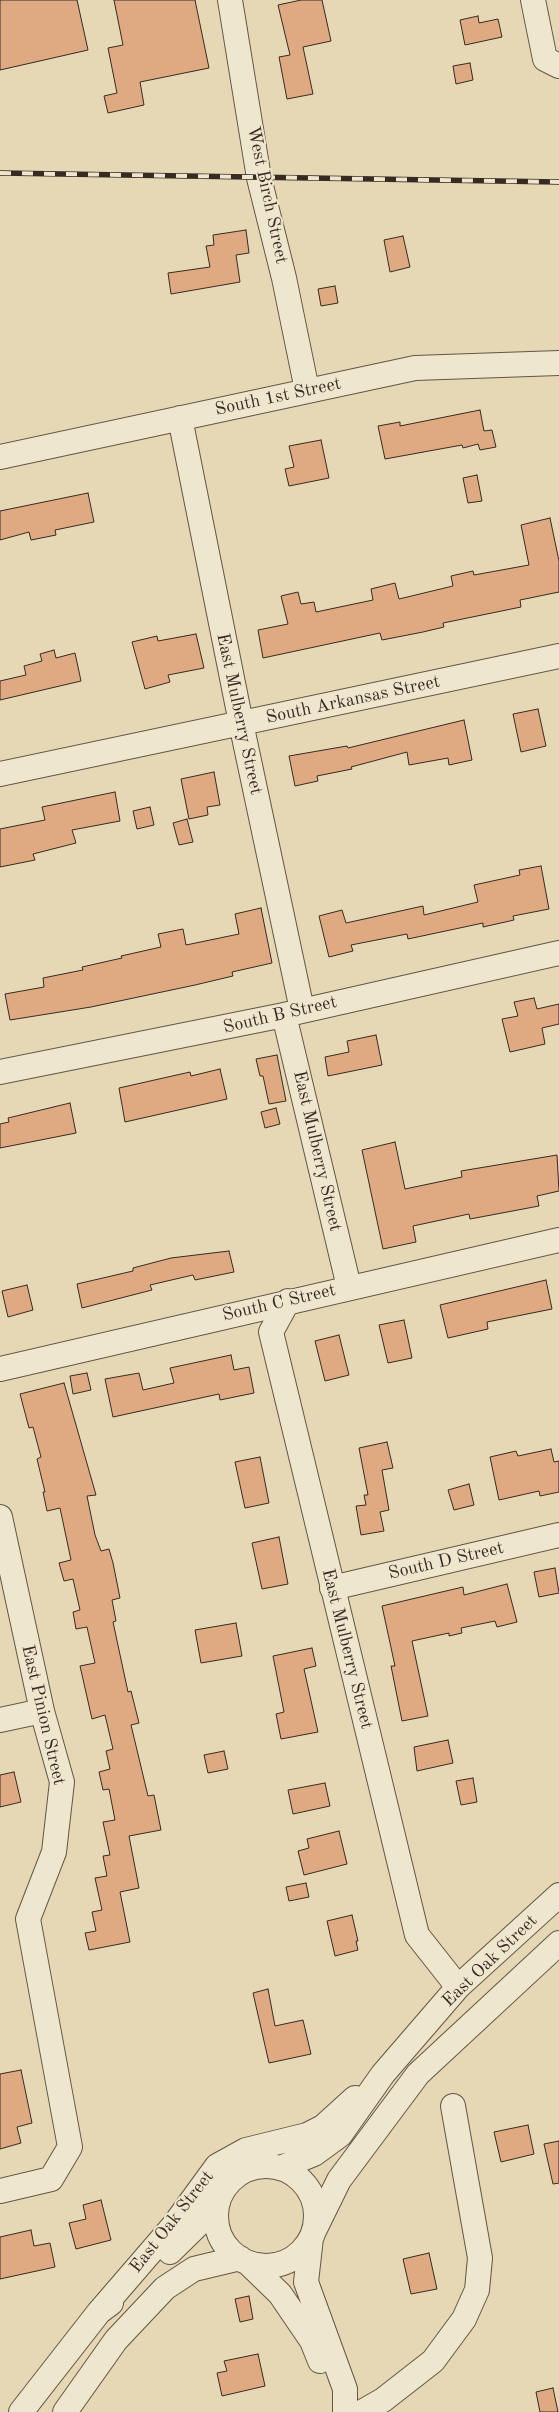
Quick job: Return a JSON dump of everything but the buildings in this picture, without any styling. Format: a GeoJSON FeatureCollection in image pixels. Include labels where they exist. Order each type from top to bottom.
{"type":"FeatureCollection","features":[{"type":"Feature","properties":{"kind":"street","name":"West Birch Street"},"geometry":{"type":"LineString","coordinates":[[230,0],[259,178],[284,278],[307,390]]}},
{"type":"Feature","properties":{"kind":"street"},"geometry":{"type":"LineString","coordinates":[[533,0],[552,63]]}},
{"type":"Feature","properties":{"kind":"street","name":"South 1st Street"},"geometry":{"type":"LineString","coordinates":[[0,457],[415,368],[559,364]]}},
{"type":"Feature","properties":{"kind":"street","name":"East Mulberry Street"},"geometry":{"type":"LineString","coordinates":[[180,418],[241,723],[293,1013],[349,1287]]}},
{"type":"Feature","properties":{"kind":"street","name":"South Arkansas Street"},"geometry":{"type":"LineString","coordinates":[[0,774],[559,656]]}},
{"type":"Feature","properties":{"kind":"street","name":"South B Street"},"geometry":{"type":"LineString","coordinates":[[0,1072],[293,1013],[559,953]]}},
{"type":"Feature","properties":{"kind":"street","name":"South C Street"},"geometry":{"type":"LineString","coordinates":[[0,1369],[559,1240]]}},
{"type":"Feature","properties":{"kind":"street","name":"East Mulberry Street"},"geometry":{"type":"LineString","coordinates":[[288,1301],[271,1332],[417,1935],[458,1987]]}},
{"type":"Feature","properties":{"kind":"street","name":"East Pinion Street"},"geometry":{"type":"LineString","coordinates":[[0,1517],[42,1711],[62,1782],[54,1852],[28,1919],[70,2147],[51,2179],[0,2191]]}},
{"type":"Feature","properties":{"kind":"street","name":"South D Street"},"geometry":{"type":"LineString","coordinates":[[332,1588],[559,1535]]}},
{"type":"Feature","properties":{"kind":"street"},"geometry":{"type":"LineString","coordinates":[[0,1720],[42,1711]]}},
{"type":"Feature","properties":{"kind":"street","name":"East Oak Street"},"geometry":{"type":"LineString","coordinates":[[280,2168],[314,2154],[340,2135],[383,2074],[458,1987],[559,1895]]}},
{"type":"Feature","properties":{"kind":"street","name":"East Oak Street"},"geometry":{"type":"LineString","coordinates":[[312,2234],[339,2180],[418,2074],[559,1943]]}},
{"type":"Feature","properties":{"kind":"street","name":"East Oak Street"},"geometry":{"type":"LineString","coordinates":[[99,2312],[174,2225],[217,2166],[246,2150],[307,2134],[322,2127],[383,2074]]}},
{"type":"Feature","properties":{"kind":"street"},"geometry":{"type":"LineString","coordinates":[[362,2412],[383,2400],[433,2361],[464,2319],[476,2290],[480,2258],[453,2106]]}},
{"type":"Feature","properties":{"kind":"street"},"geometry":{"type":"LineString","coordinates":[[264,2166],[280,2168],[295,2175],[306,2187],[314,2203],[306,2282],[345,2389],[343,2412],[312,2341],[280,2294],[244,2261],[230,2251],[221,2238],[216,2223],[217,2206],[222,2190],[233,2178],[248,2169],[264,2166]]}},
{"type":"Feature","properties":{"kind":"street"},"geometry":{"type":"LineString","coordinates":[[21,2412],[99,2312],[154,2270],[187,2234],[217,2206]]}},
{"type":"Feature","properties":{"kind":"street"},"geometry":{"type":"LineString","coordinates":[[65,2412],[116,2340],[164,2288],[194,2269],[244,2261],[273,2266],[288,2261],[302,2251],[312,2234]]}},
{"type":"Feature","properties":{"kind":"railway"},"geometry":{"type":"LineString","coordinates":[[0,173],[559,182]]}}]}
